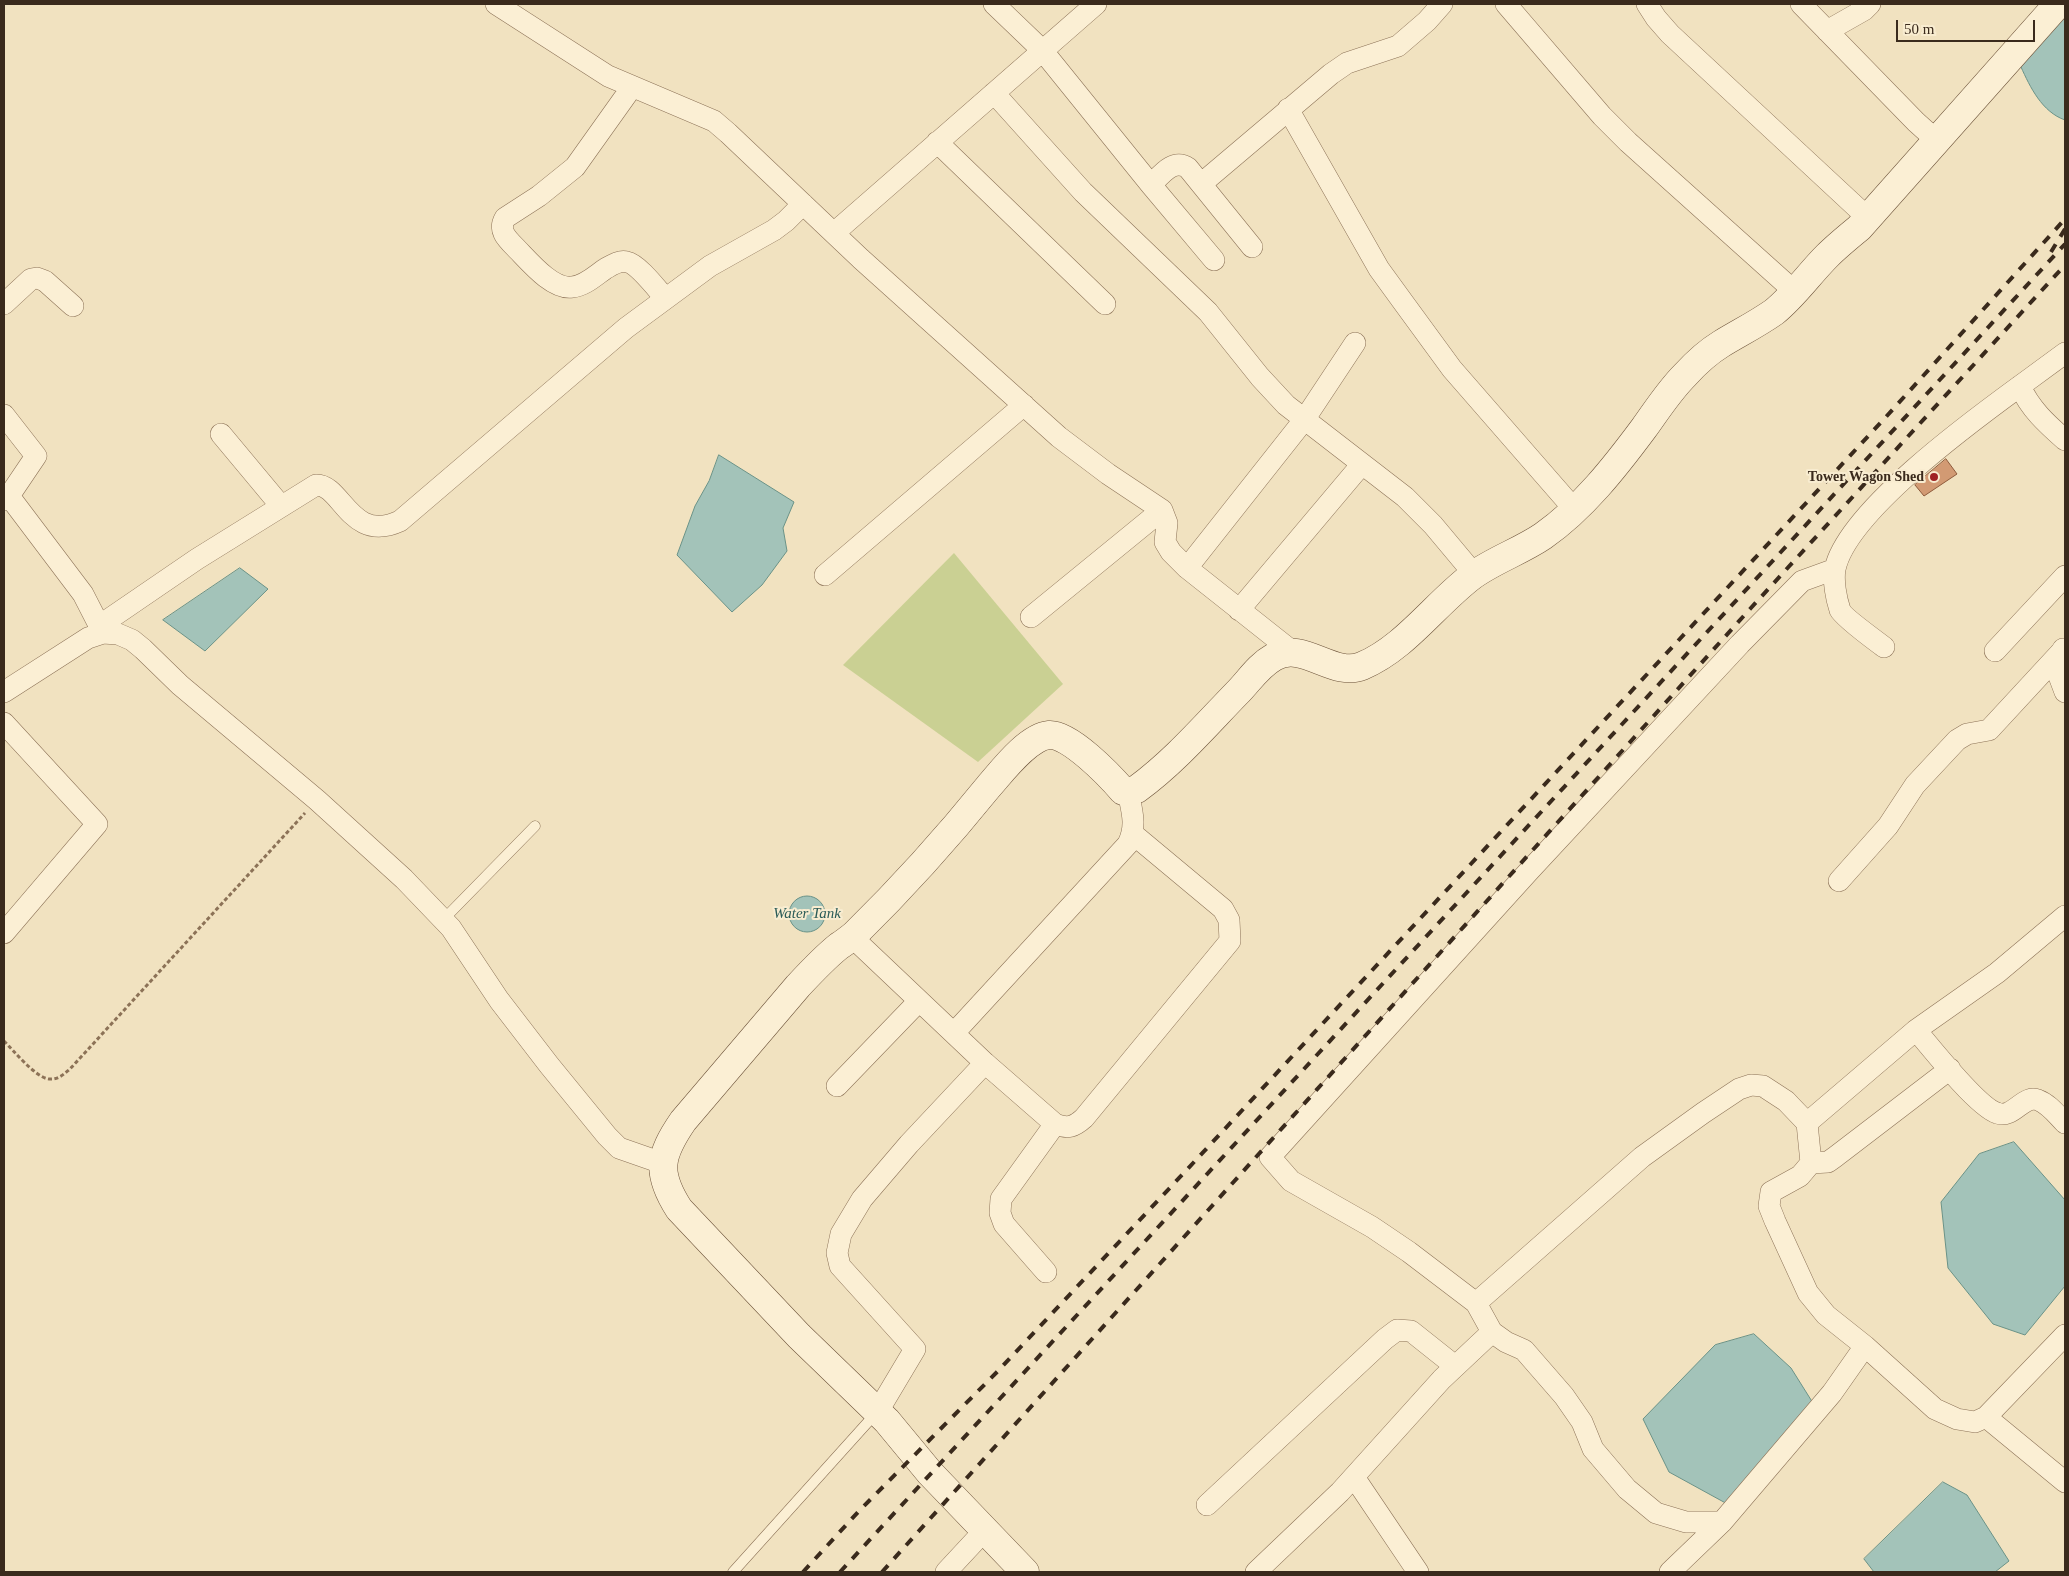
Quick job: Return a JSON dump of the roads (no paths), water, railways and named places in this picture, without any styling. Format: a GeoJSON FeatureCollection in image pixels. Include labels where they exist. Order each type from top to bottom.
{"type":"FeatureCollection","features":[{"type":"Feature","properties":{"kind":"street"},"geometry":{"type":"LineString","coordinates":[[496,4],[608,76],[714,122],[1060,437],[1108,474],[1151,500],[1162,510],[1167,523],[1165,542],[1171,552],[1187,568],[1293,652],[1342,668],[1358,668],[1378,659],[1401,641],[1445,598],[1474,574],[1543,536],[1574,509],[1620,460],[1667,395],[1686,374],[1718,345],[1754,326],[1776,310],[1828,255],[1859,228],[2058,4]]}},
{"type":"Feature","properties":{"kind":"street"},"geometry":{"type":"LineString","coordinates":[[994,4],[1042,50],[1151,186],[1214,260]]}},
{"type":"Feature","properties":{"kind":"street"},"geometry":{"type":"LineString","coordinates":[[834,233],[1096,4]]}},
{"type":"Feature","properties":{"kind":"street"},"geometry":{"type":"LineString","coordinates":[[1201,184],[1288,109],[1346,63],[1398,46],[1442,4]]}},
{"type":"Feature","properties":{"kind":"street"},"geometry":{"type":"LineString","coordinates":[[1506,4],[1602,116],[1628,142],[1794,291]]}},
{"type":"Feature","properties":{"kind":"street"},"geometry":{"type":"LineString","coordinates":[[1647,4],[1670,34],[1868,218]]}},
{"type":"Feature","properties":{"kind":"street"},"geometry":{"type":"LineString","coordinates":[[1801,4],[1916,122],[1936,140]]}},
{"type":"Feature","properties":{"kind":"street"},"geometry":{"type":"LineString","coordinates":[[1827,31],[1864,10],[1870,4]]}},
{"type":"Feature","properties":{"kind":"street"},"geometry":{"type":"LineString","coordinates":[[632,86],[575,167],[539,196],[505,218],[502,223],[502,231],[508,241],[550,280],[558,285],[571,288],[582,285],[619,261],[634,265],[665,298]]}},
{"type":"Feature","properties":{"kind":"street"},"geometry":{"type":"LineString","coordinates":[[994,93],[1083,192],[1208,312],[1260,377],[1286,405],[1419,510],[1474,574]]}},
{"type":"Feature","properties":{"kind":"street"},"geometry":{"type":"LineString","coordinates":[[1288,109],[1379,270],[1452,369],[1574,509]]}},
{"type":"Feature","properties":{"kind":"street"},"geometry":{"type":"LineString","coordinates":[[937,142],[1105,304]]}},
{"type":"Feature","properties":{"kind":"street"},"geometry":{"type":"LineString","coordinates":[[1151,186],[1166,170],[1174,165],[1182,164],[1188,168],[1252,246]]}},
{"type":"Feature","properties":{"kind":"street"},"geometry":{"type":"LineString","coordinates":[[4,692],[101,630],[198,559],[308,489],[320,485],[324,487],[356,518],[366,524],[389,526],[400,521],[626,328],[710,266],[774,230],[803,204]]}},
{"type":"Feature","properties":{"kind":"street"},"geometry":{"type":"LineString","coordinates":[[4,304],[31,279],[37,278],[45,281],[73,306]]}},
{"type":"Feature","properties":{"kind":"street"},"geometry":{"type":"LineString","coordinates":[[1187,568],[1304,420],[1355,343]]}},
{"type":"Feature","properties":{"kind":"street"},"geometry":{"type":"LineString","coordinates":[[1884,647],[1841,612],[1835,588],[1835,569],[1847,540],[1871,510],[1925,461],[2065,353]]}},
{"type":"Feature","properties":{"kind":"street"},"geometry":{"type":"LineString","coordinates":[[2020,386],[2026,400],[2035,412],[2065,440]]}},
{"type":"Feature","properties":{"kind":"street"},"geometry":{"type":"LineString","coordinates":[[825,575],[1024,405]]}},
{"type":"Feature","properties":{"kind":"street"},"geometry":{"type":"LineString","coordinates":[[4,416],[36,456],[7,498],[83,594],[101,630]]}},
{"type":"Feature","properties":{"kind":"street"},"geometry":{"type":"LineString","coordinates":[[221,434],[281,506]]}},
{"type":"Feature","properties":{"kind":"street"},"geometry":{"type":"LineString","coordinates":[[1239,610],[1362,464]]}},
{"type":"Feature","properties":{"kind":"street"},"geometry":{"type":"LineString","coordinates":[[1030,617],[1162,510]]}},
{"type":"Feature","properties":{"kind":"street"},"geometry":{"type":"LineString","coordinates":[[1722,1522],[1686,1522],[1656,1513],[1627,1489],[1593,1449],[1582,1422],[1564,1396],[1524,1350],[1506,1342],[1492,1332],[1476,1303],[1394,1242],[1292,1181],[1270,1157],[1529,871],[1740,644],[1802,581],[1835,569]]}},
{"type":"Feature","properties":{"kind":"street"},"geometry":{"type":"LineString","coordinates":[[1995,651],[2065,576]]}},
{"type":"Feature","properties":{"kind":"street"},"geometry":{"type":"LineString","coordinates":[[101,630],[132,640],[144,649],[180,685],[317,800],[404,878],[451,928],[499,1000],[532,1044],[607,1136],[619,1148],[662,1163]]}},
{"type":"Feature","properties":{"kind":"street"},"geometry":{"type":"LineString","coordinates":[[2064,648],[2059,676],[2065,692]]}},
{"type":"Feature","properties":{"kind":"street"},"geometry":{"type":"LineString","coordinates":[[1839,880],[1888,826],[1915,785],[1957,740],[1967,734],[1989,730],[2064,648]]}},
{"type":"Feature","properties":{"kind":"street"},"geometry":{"type":"LineString","coordinates":[[1025,1572],[930,1473],[878,1411],[798,1336],[679,1209],[669,1192],[663,1175],[662,1163],[672,1137],[798,986],[818,965],[852,937],[960,822],[1020,752],[1041,737],[1050,735],[1061,737],[1103,771],[1123,791],[1128,792],[1137,789],[1160,771],[1240,690],[1254,672],[1276,655],[1293,652]]}},
{"type":"Feature","properties":{"kind":"street"},"geometry":{"type":"LineString","coordinates":[[4,722],[97,824],[4,933]]}},
{"type":"Feature","properties":{"kind":"street"},"geometry":{"type":"LineString","coordinates":[[954,1033],[1121,854],[1133,834],[1134,822],[1128,792]]}},
{"type":"Feature","properties":{"kind":"street"},"geometry":{"type":"LineString","coordinates":[[852,937],[985,1064],[1055,1124],[1065,1128],[1075,1126],[1084,1118],[1230,941],[1229,920],[1223,909],[1133,834]]}},
{"type":"Feature","properties":{"kind":"street"},"geometry":{"type":"LineString","coordinates":[[1807,1123],[1916,1030],[1997,973],[2064,918]]}},
{"type":"Feature","properties":{"kind":"street"},"geometry":{"type":"LineString","coordinates":[[837,1086],[918,1002]]}},
{"type":"Feature","properties":{"kind":"street"},"geometry":{"type":"LineString","coordinates":[[1916,1030],[1981,1104],[1997,1114],[2009,1114],[2028,1100],[2037,1099],[2046,1104],[2065,1123]]}},
{"type":"Feature","properties":{"kind":"street"},"geometry":{"type":"LineString","coordinates":[[878,1411],[915,1349],[840,1266],[838,1253],[841,1234],[862,1199],[909,1144],[985,1064]]}},
{"type":"Feature","properties":{"kind":"street"},"geometry":{"type":"LineString","coordinates":[[1811,1162],[1828,1162],[1950,1069]]}},
{"type":"Feature","properties":{"kind":"street"},"geometry":{"type":"LineString","coordinates":[[1476,1303],[1642,1157],[1739,1089],[1751,1085],[1763,1086],[1786,1101],[1807,1123],[1811,1162],[1800,1176],[1770,1192],[1769,1206],[1808,1292],[1826,1315],[1866,1346],[1935,1408],[1957,1419],[1975,1422],[1986,1417],[2065,1335]]}},
{"type":"Feature","properties":{"kind":"street"},"geometry":{"type":"LineString","coordinates":[[1046,1272],[1004,1224],[1000,1213],[1001,1200],[1055,1124]]}},
{"type":"Feature","properties":{"kind":"street"},"geometry":{"type":"LineString","coordinates":[[1207,1505],[1385,1339],[1397,1330],[1410,1331],[1456,1366]]}},
{"type":"Feature","properties":{"kind":"street"},"geometry":{"type":"LineString","coordinates":[[1256,1572],[1354,1477],[1456,1366],[1492,1332]]}},
{"type":"Feature","properties":{"kind":"street"},"geometry":{"type":"LineString","coordinates":[[1670,1572],[1722,1522],[1832,1393],[1866,1346]]}},
{"type":"Feature","properties":{"kind":"street"},"geometry":{"type":"LineString","coordinates":[[1986,1417],[2065,1482]]}},
{"type":"Feature","properties":{"kind":"street"},"geometry":{"type":"LineString","coordinates":[[1354,1477],[1418,1572]]}},
{"type":"Feature","properties":{"kind":"street"},"geometry":{"type":"LineString","coordinates":[[946,1572],[985,1530]]}},
{"type":"Feature","properties":{"kind":"lane"},"geometry":{"type":"LineString","coordinates":[[443,920],[535,826]]}},
{"type":"Feature","properties":{"kind":"lane"},"geometry":{"type":"LineString","coordinates":[[733,1572],[878,1411]]}},
{"type":"Feature","properties":{"kind":"water"},"geometry":{"type":"Polygon","coordinates":[[[2065,13],[2065,120],[2043,105],[2021,67],[2065,13]]]}},
{"type":"Feature","properties":{"kind":"water"},"geometry":{"type":"Polygon","coordinates":[[[719,455],[794,502],[783,528],[787,551],[762,585],[732,612],[677,555],[695,506],[709,481],[719,455]]]}},
{"type":"Feature","properties":{"kind":"water"},"geometry":{"type":"Polygon","coordinates":[[[240,568],[268,589],[205,651],[163,620],[240,568]]]}},
{"type":"Feature","properties":{"kind":"water","name":"Water Tank"},"geometry":{"type":"Polygon","coordinates":[[[807,896],[814,897],[820,901],[824,907],[824,921],[820,927],[814,931],[807,932],[800,931],[794,927],[790,921],[789,914],[790,907],[794,901],[800,897],[807,896]]]}},
{"type":"Feature","properties":{"kind":"water"},"geometry":{"type":"Polygon","coordinates":[[[2014,1142],[2065,1200],[2065,1286],[2025,1335],[1993,1324],[1948,1268],[1941,1202],[1979,1154],[2014,1142]]]}},
{"type":"Feature","properties":{"kind":"water"},"geometry":{"type":"Polygon","coordinates":[[[1754,1334],[1791,1368],[1818,1411],[1731,1506],[1669,1472],[1643,1419],[1715,1345],[1754,1334]]]}},
{"type":"Feature","properties":{"kind":"water"},"geometry":{"type":"Polygon","coordinates":[[[1943,1482],[1967,1495],[2009,1561],[1995,1572],[1874,1572],[1864,1559],[1943,1482]]]}},
{"type":"Feature","properties":{"kind":"railway"},"geometry":{"type":"LineString","coordinates":[[803,1572],[859,1511],[998,1371],[1195,1161],[1885,418],[2065,219]]}},
{"type":"Feature","properties":{"kind":"railway"},"geometry":{"type":"LineString","coordinates":[[2051,252],[2065,229]]}},
{"type":"Feature","properties":{"kind":"railway"},"geometry":{"type":"LineString","coordinates":[[840,1572],[2065,244]]}},
{"type":"Feature","properties":{"kind":"railway"},"geometry":{"type":"LineString","coordinates":[[882,1572],[1750,609],[2065,265]]}},
{"type":"Feature","properties":{"kind":"place","name":"Tower Wagon Shed"},"geometry":{"type":"Point","coordinates":[1934,477]}}]}
